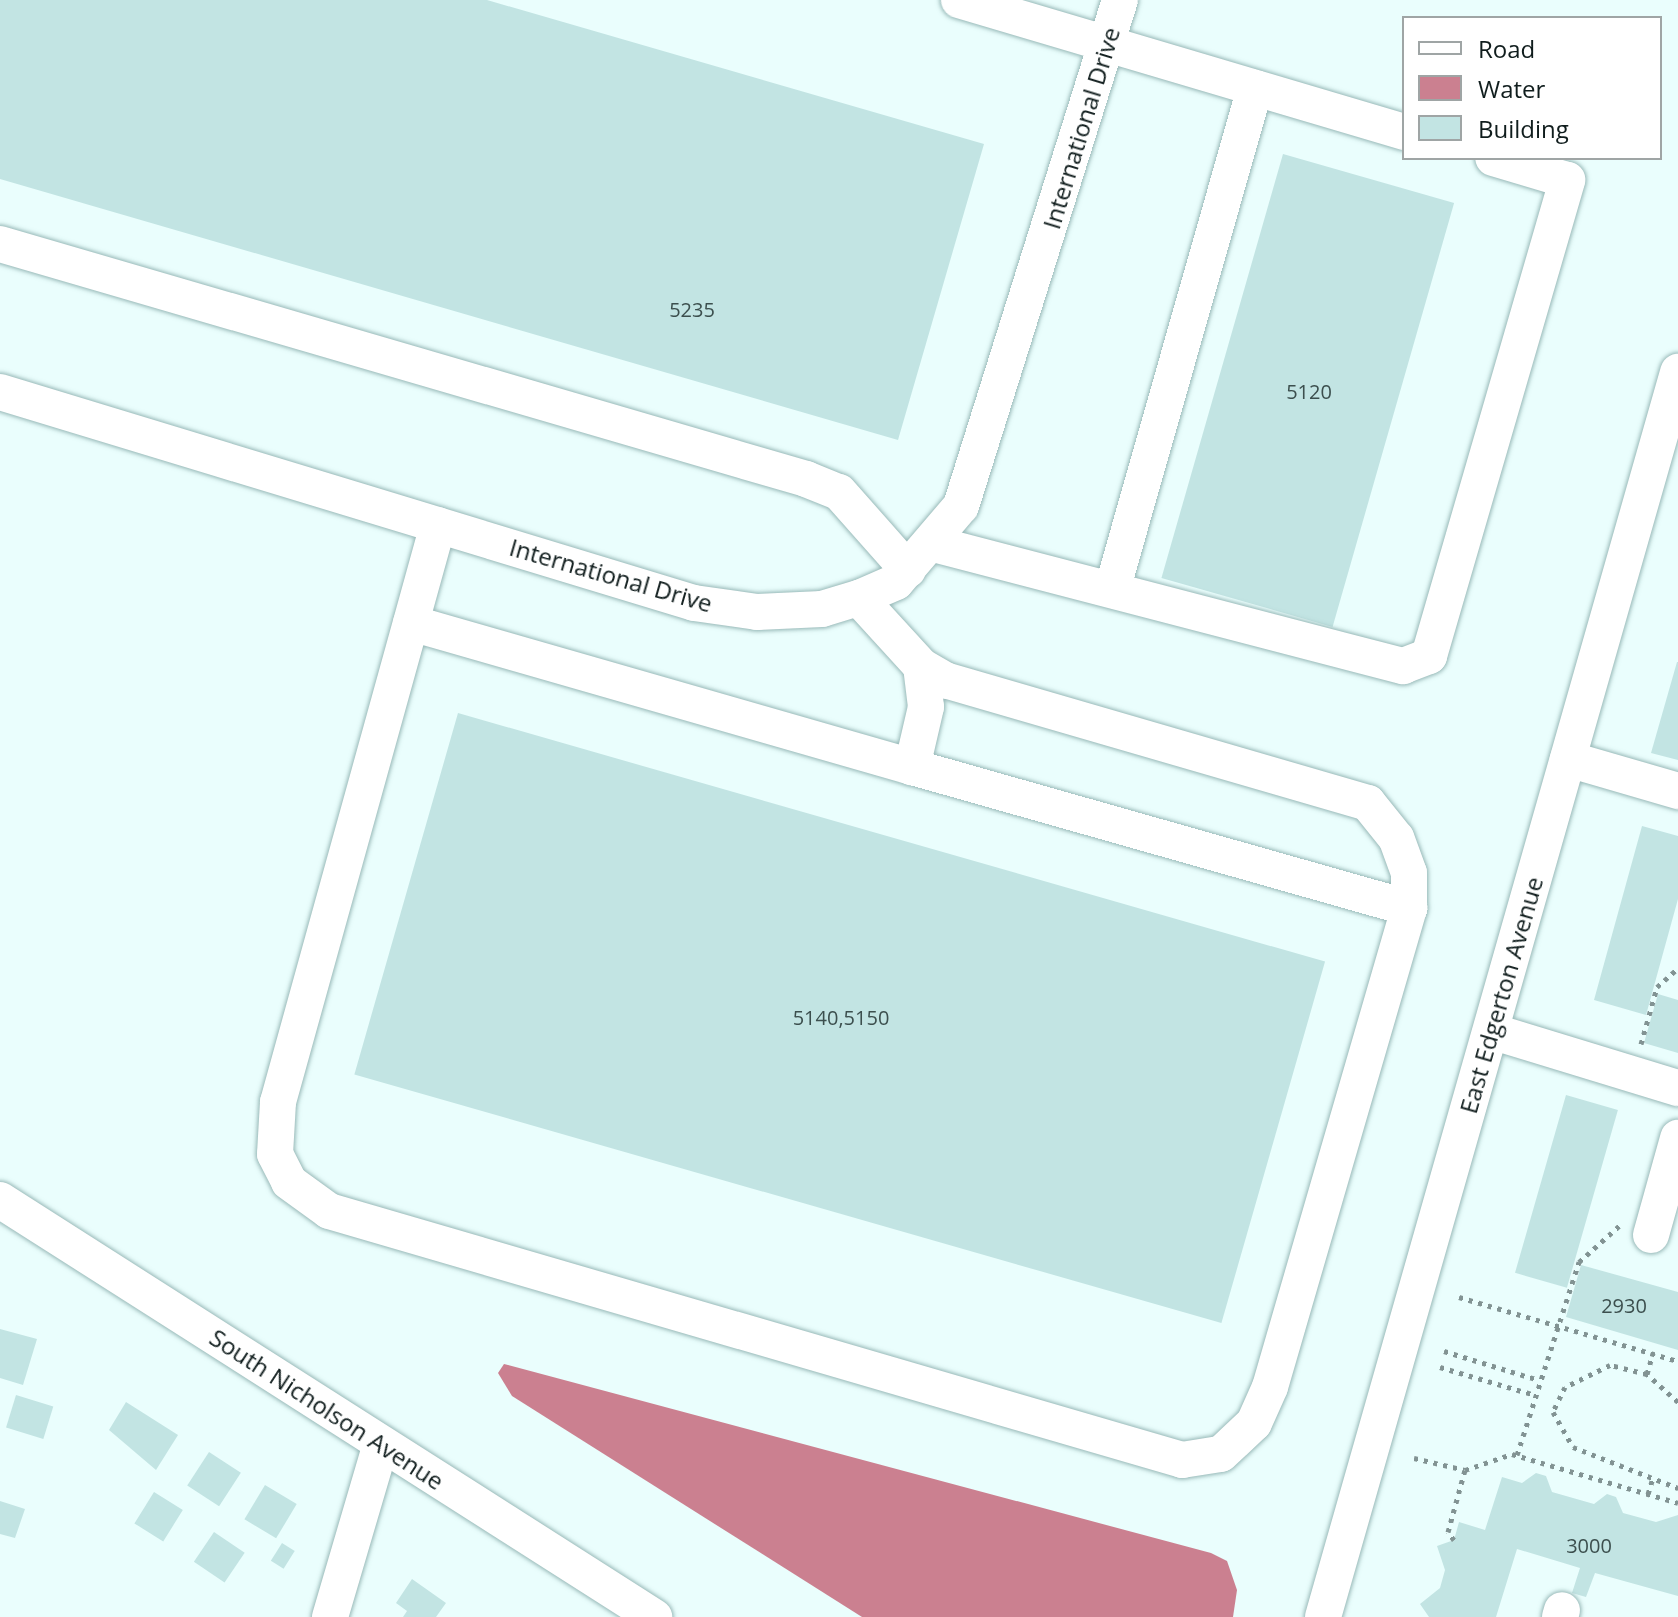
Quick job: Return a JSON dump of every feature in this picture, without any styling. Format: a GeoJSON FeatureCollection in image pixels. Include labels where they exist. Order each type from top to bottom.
{"type":"FeatureCollection","features":[{"type":"Feature","properties":{"kind":"street"},"geometry":{"type":"LineString","coordinates":[[959,0],[1402,131]]}},
{"type":"Feature","properties":{"kind":"street","name":"International Drive"},"geometry":{"type":"LineString","coordinates":[[0,392],[694,603],[757,612],[822,609],[859,598],[908,570],[934,544],[979,463],[1120,0]]}},
{"type":"Feature","properties":{"kind":"street"},"geometry":{"type":"LineString","coordinates":[[1112,590],[1255,88]]}},
{"type":"Feature","properties":{"kind":"street"},"geometry":{"type":"LineString","coordinates":[[934,544],[1403,666],[1429,656],[1567,180],[1500,160]]}},
{"type":"Feature","properties":{"kind":"street"},"geometry":{"type":"LineString","coordinates":[[0,244],[806,479],[839,492],[908,570]]}},
{"type":"Feature","properties":{"kind":"street","name":"East Edgerton Avenue"},"geometry":{"type":"LineString","coordinates":[[1323,1617],[1678,372]]}},
{"type":"Feature","properties":{"kind":"street"},"geometry":{"type":"LineString","coordinates":[[438,525],[278,1102],[275,1154],[289,1182],[329,1211],[1182,1460],[1221,1454],[1254,1423],[1270,1387],[1409,908],[1409,873],[1396,838],[1368,803],[947,681],[921,666],[859,598]]}},
{"type":"Feature","properties":{"kind":"street"},"geometry":{"type":"LineString","coordinates":[[411,623],[1409,908]]}},
{"type":"Feature","properties":{"kind":"street"},"geometry":{"type":"LineString","coordinates":[[912,767],[926,707],[921,666]]}},
{"type":"Feature","properties":{"kind":"street"},"geometry":{"type":"LineString","coordinates":[[1568,759],[1678,791]]}},
{"type":"Feature","properties":{"kind":"street"},"geometry":{"type":"LineString","coordinates":[[1491,1031],[1678,1088]]}},
{"type":"Feature","properties":{"kind":"street"},"geometry":{"type":"LineString","coordinates":[[1651,1235],[1678,1138]]}},
{"type":"Feature","properties":{"kind":"street","name":"South Nicholson Avenue"},"geometry":{"type":"LineString","coordinates":[[0,1200],[654,1617]]}},
{"type":"Feature","properties":{"kind":"street"},"geometry":{"type":"LineString","coordinates":[[330,1617],[381,1444]]}},
{"type":"Feature","properties":{"kind":"path"},"geometry":{"type":"LineString","coordinates":[[1632,1074],[1657,987],[1678,968]]}},
{"type":"Feature","properties":{"kind":"path"},"geometry":{"type":"LineString","coordinates":[[1517,1455],[1555,1325],[1579,1262],[1616,1225]]}},
{"type":"Feature","properties":{"kind":"path"},"geometry":{"type":"LineString","coordinates":[[1459,1297],[1678,1361]]}},
{"type":"Feature","properties":{"kind":"path"},"geometry":{"type":"LineString","coordinates":[[1444,1351],[1539,1380]]}},
{"type":"Feature","properties":{"kind":"path"},"geometry":{"type":"LineString","coordinates":[[1647,1374],[1653,1353]]}},
{"type":"Feature","properties":{"kind":"path"},"geometry":{"type":"LineString","coordinates":[[1678,1402],[1647,1374],[1610,1365],[1565,1387],[1553,1412],[1573,1447],[1678,1488]]}},
{"type":"Feature","properties":{"kind":"path"},"geometry":{"type":"LineString","coordinates":[[1440,1367],[1535,1395]]}},
{"type":"Feature","properties":{"kind":"path"},"geometry":{"type":"LineString","coordinates":[[1414,1458],[1465,1470],[1517,1455],[1678,1503]]}},
{"type":"Feature","properties":{"kind":"path"},"geometry":{"type":"LineString","coordinates":[[1454,1540],[1448,1532],[1465,1470]]}},
{"type":"Feature","properties":{"kind":"path"},"geometry":{"type":"LineString","coordinates":[[1648,1494],[1653,1478]]}},
{"type":"Feature","properties":{"kind":"water"},"geometry":{"type":"Polygon","coordinates":[[[504,1364],[1211,1553],[1227,1561],[1237,1590],[1233,1617],[862,1617],[512,1396],[498,1373],[504,1364]]]}},
{"type":"Feature","properties":{"kind":"building"},"geometry":{"type":"Polygon","coordinates":[[[0,0],[487,0],[984,144],[898,440],[0,179],[0,0]]]}},
{"type":"Feature","properties":{"kind":"building"},"geometry":{"type":"Polygon","coordinates":[[[1283,154],[1454,203],[1333,627],[1161,578],[1283,154]]]}},
{"type":"Feature","properties":{"kind":"building"},"geometry":{"type":"Polygon","coordinates":[[[1678,662],[1678,760],[1651,753],[1678,662]]]}},
{"type":"Feature","properties":{"kind":"building"},"geometry":{"type":"Polygon","coordinates":[[[458,713],[1325,962],[1221,1323],[354,1074],[458,713]]]}},
{"type":"Feature","properties":{"kind":"building"},"geometry":{"type":"Polygon","coordinates":[[[1642,826],[1678,836],[1678,899],[1646,1015],[1594,1000],[1642,826]]]}},
{"type":"Feature","properties":{"kind":"building"},"geometry":{"type":"Polygon","coordinates":[[[1658,994],[1678,1000],[1678,1053],[1644,1043],[1658,994]]]}},
{"type":"Feature","properties":{"kind":"building"},"geometry":{"type":"Polygon","coordinates":[[[1566,1095],[1618,1110],[1567,1288],[1515,1273],[1566,1095]]]}},
{"type":"Feature","properties":{"kind":"building"},"geometry":{"type":"Polygon","coordinates":[[[1581,1265],[1678,1292],[1678,1350],[1566,1317],[1581,1265]]]}},
{"type":"Feature","properties":{"kind":"building"},"geometry":{"type":"Polygon","coordinates":[[[0,1329],[37,1339],[23,1385],[0,1378],[0,1329]]]}},
{"type":"Feature","properties":{"kind":"building"},"geometry":{"type":"Polygon","coordinates":[[[16,1395],[53,1406],[43,1439],[6,1428],[16,1395]]]}},
{"type":"Feature","properties":{"kind":"building"},"geometry":{"type":"Polygon","coordinates":[[[126,1402],[178,1435],[156,1470],[109,1430],[126,1402]]]}},
{"type":"Feature","properties":{"kind":"building"},"geometry":{"type":"Polygon","coordinates":[[[209,1452],[241,1473],[219,1506],[187,1486],[209,1452]]]}},
{"type":"Feature","properties":{"kind":"building"},"geometry":{"type":"Polygon","coordinates":[[[1536,1473],[1546,1476],[1552,1492],[1594,1504],[1607,1494],[1616,1497],[1623,1513],[1656,1522],[1678,1515],[1678,1596],[1595,1573],[1586,1597],[1572,1593],[1580,1568],[1517,1549],[1496,1617],[1429,1617],[1420,1604],[1440,1588],[1445,1570],[1437,1546],[1454,1540],[1459,1522],[1485,1530],[1502,1477],[1522,1483],[1536,1473]]]}},
{"type":"Feature","properties":{"kind":"building"},"geometry":{"type":"Polygon","coordinates":[[[265,1485],[297,1504],[276,1538],[244,1519],[265,1485]]]}},
{"type":"Feature","properties":{"kind":"building"},"geometry":{"type":"Polygon","coordinates":[[[154,1492],[183,1510],[163,1541],[134,1523],[154,1492]]]}},
{"type":"Feature","properties":{"kind":"building"},"geometry":{"type":"Polygon","coordinates":[[[0,1501],[25,1509],[15,1538],[0,1534],[0,1501]]]}},
{"type":"Feature","properties":{"kind":"building"},"geometry":{"type":"Polygon","coordinates":[[[214,1532],[245,1553],[225,1583],[194,1562],[214,1532]]]}},
{"type":"Feature","properties":{"kind":"building"},"geometry":{"type":"Polygon","coordinates":[[[282,1543],[295,1551],[284,1569],[271,1561],[282,1543]]]}},
{"type":"Feature","properties":{"kind":"building"},"geometry":{"type":"Polygon","coordinates":[[[412,1579],[446,1603],[436,1617],[403,1617],[407,1611],[396,1603],[412,1579]]]}}]}
